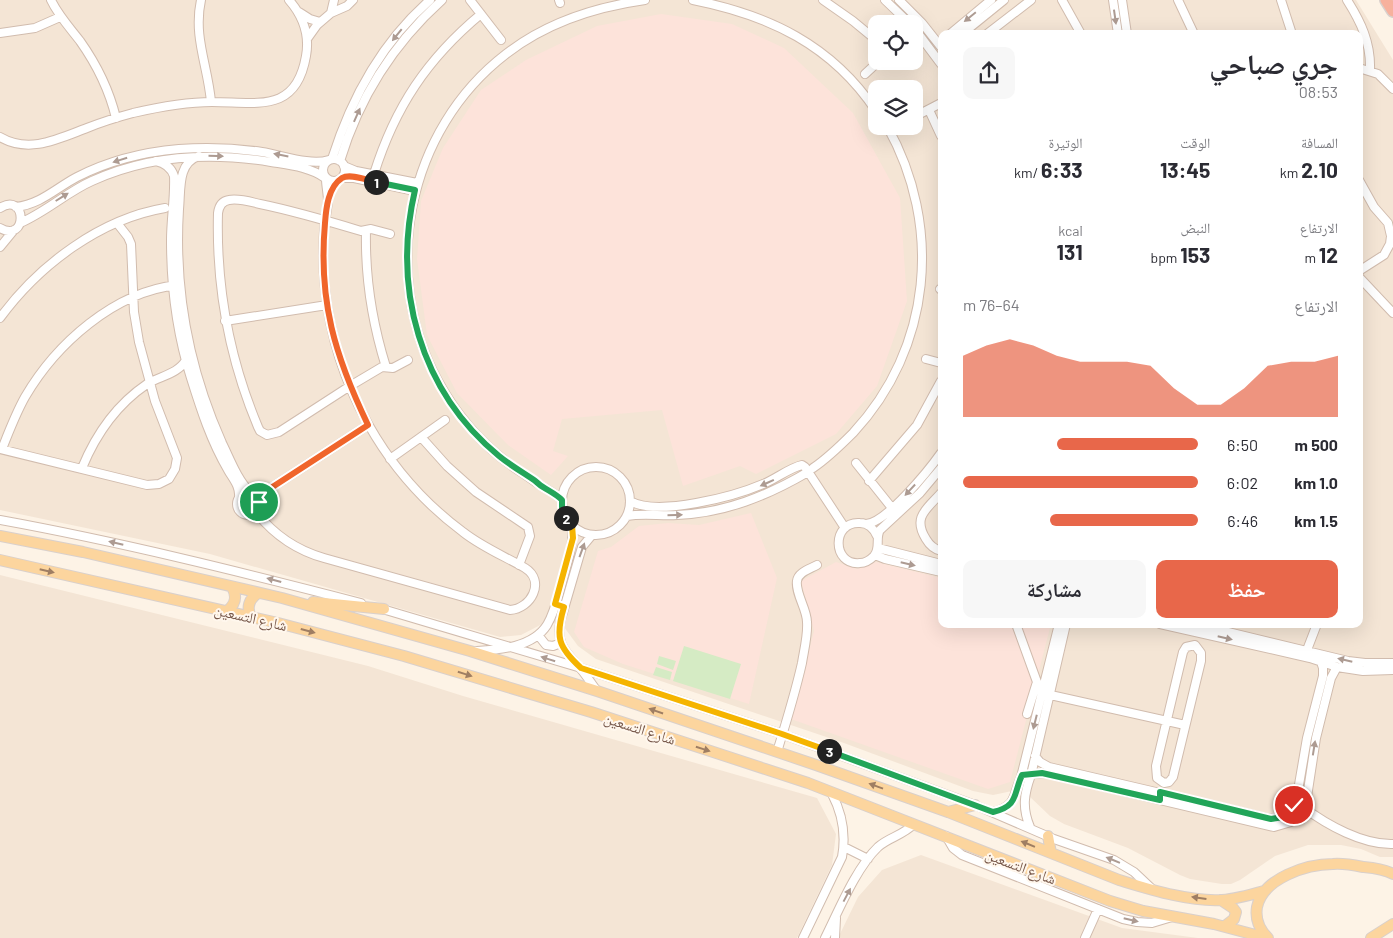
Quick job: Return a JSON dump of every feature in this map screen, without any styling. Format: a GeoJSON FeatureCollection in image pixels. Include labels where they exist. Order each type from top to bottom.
{"type":"FeatureCollection","features":[{"type":"Feature","properties":{"kind":"highway"},"geometry":{"type":"LineString","coordinates":[[1386,0],[1393,11]]}},
{"type":"Feature","properties":{"kind":"main road","name":"شارع التسعين"},"geometry":{"type":"LineString","coordinates":[[0,536],[83,552],[282,598],[470,651],[597,691],[948,812],[1118,880],[1152,889],[1221,900],[1264,891]]}},
{"type":"Feature","properties":{"kind":"main road","name":"شارع التسعين"},"geometry":{"type":"LineString","coordinates":[[0,560],[227,611],[404,656],[591,712],[808,784],[1110,901],[1143,911],[1224,926],[1267,938]]}},
{"type":"Feature","properties":{"kind":"main road"},"geometry":{"type":"LineString","coordinates":[[227,611],[234,603],[235,597],[232,587]]}},
{"type":"Feature","properties":{"kind":"main road"},"geometry":{"type":"LineString","coordinates":[[251,617],[248,606],[250,600],[258,593]]}},
{"type":"Feature","properties":{"kind":"main road"},"geometry":{"type":"LineString","coordinates":[[282,598],[384,609]]}},
{"type":"Feature","properties":{"kind":"main road"},"geometry":{"type":"LineString","coordinates":[[948,812],[975,805]]}},
{"type":"Feature","properties":{"kind":"main road"},"geometry":{"type":"LineString","coordinates":[[1048,836],[1051,853]]}},
{"type":"Feature","properties":{"kind":"main road"},"geometry":{"type":"LineString","coordinates":[[1267,938],[1258,924],[1256,914],[1259,900],[1264,891],[1292,872],[1324,864],[1348,864],[1393,874]]}},
{"type":"Feature","properties":{"kind":"main road"},"geometry":{"type":"LineString","coordinates":[[1221,900],[1234,908],[1236,915],[1232,922],[1224,926]]}},
{"type":"Feature","properties":{"kind":"main road"},"geometry":{"type":"LineString","coordinates":[[1370,938],[1379,935],[1393,924]]}},
{"type":"Feature","properties":{"kind":"street"},"geometry":{"type":"LineString","coordinates":[[50,0],[60,17],[96,65],[108,91],[116,118]]}},
{"type":"Feature","properties":{"kind":"street"},"geometry":{"type":"LineString","coordinates":[[201,0],[198,36],[211,102]]}},
{"type":"Feature","properties":{"kind":"street"},"geometry":{"type":"LineString","coordinates":[[0,137],[17,143],[41,144],[116,118],[163,107],[211,102],[263,103],[280,99],[299,80],[305,62],[307,40],[304,25],[298,11],[289,0]]}},
{"type":"Feature","properties":{"kind":"street"},"geometry":{"type":"LineString","coordinates":[[330,13],[334,0]]}},
{"type":"Feature","properties":{"kind":"street"},"geometry":{"type":"LineString","coordinates":[[307,40],[320,22],[330,13],[347,6],[353,0]]}},
{"type":"Feature","properties":{"kind":"street"},"geometry":{"type":"LineString","coordinates":[[336,162],[348,116],[368,75],[401,30],[430,0]]}},
{"type":"Feature","properties":{"kind":"street"},"geometry":{"type":"LineString","coordinates":[[256,512],[270,528],[286,541],[314,555],[510,610],[516,610],[527,604],[535,590],[536,585],[532,575],[519,565],[482,545],[448,520],[417,492],[390,459],[368,425],[350,386],[334,338],[327,305],[324,269],[325,220],[328,201],[323,168],[336,162],[376,79],[407,35],[442,0]]}},
{"type":"Feature","properties":{"kind":"street"},"geometry":{"type":"LineString","coordinates":[[470,0],[501,40]]}},
{"type":"Feature","properties":{"kind":"street"},"geometry":{"type":"LineString","coordinates":[[562,500],[500,457],[476,434],[450,402],[427,360],[412,313],[408,288],[407,240],[410,215],[416,187],[428,154],[442,126],[460,100],[483,74],[506,54],[538,33],[567,19],[596,9],[645,0]]}},
{"type":"Feature","properties":{"kind":"street"},"geometry":{"type":"LineString","coordinates":[[693,0],[742,11],[772,22],[799,37],[824,55],[847,76],[868,101]]}},
{"type":"Feature","properties":{"kind":"street"},"geometry":{"type":"LineString","coordinates":[[823,0],[868,33]]}},
{"type":"Feature","properties":{"kind":"street"},"geometry":{"type":"LineString","coordinates":[[885,0],[900,15]]}},
{"type":"Feature","properties":{"kind":"street"},"geometry":{"type":"LineString","coordinates":[[899,0],[938,37]]}},
{"type":"Feature","properties":{"kind":"street"},"geometry":{"type":"LineString","coordinates":[[956,30],[994,4],[1004,0]]}},
{"type":"Feature","properties":{"kind":"street"},"geometry":{"type":"LineString","coordinates":[[992,30],[1032,0]]}},
{"type":"Feature","properties":{"kind":"street"},"geometry":{"type":"LineString","coordinates":[[1062,0],[1079,30]]}},
{"type":"Feature","properties":{"kind":"street"},"geometry":{"type":"LineString","coordinates":[[1113,0],[1117,30]]}},
{"type":"Feature","properties":{"kind":"street"},"geometry":{"type":"LineString","coordinates":[[1122,0],[1126,30]]}},
{"type":"Feature","properties":{"kind":"street"},"geometry":{"type":"LineString","coordinates":[[1178,0],[1192,30]]}},
{"type":"Feature","properties":{"kind":"street"},"geometry":{"type":"LineString","coordinates":[[1281,0],[1291,30]]}},
{"type":"Feature","properties":{"kind":"street"},"geometry":{"type":"LineString","coordinates":[[1347,0],[1358,17],[1365,34],[1369,51],[1370,70]]}},
{"type":"Feature","properties":{"kind":"street"},"geometry":{"type":"LineString","coordinates":[[994,4],[1006,20]]}},
{"type":"Feature","properties":{"kind":"street"},"geometry":{"type":"LineString","coordinates":[[966,30],[994,4]]}},
{"type":"Feature","properties":{"kind":"street"},"geometry":{"type":"LineString","coordinates":[[298,11],[310,19],[320,22]]}},
{"type":"Feature","properties":{"kind":"street"},"geometry":{"type":"LineString","coordinates":[[374,174],[390,128],[414,85],[444,47],[481,14]]}},
{"type":"Feature","properties":{"kind":"street"},"geometry":{"type":"LineString","coordinates":[[0,33],[35,28],[60,17]]}},
{"type":"Feature","properties":{"kind":"street"},"geometry":{"type":"LineString","coordinates":[[923,41],[938,60]]}},
{"type":"Feature","properties":{"kind":"street"},"geometry":{"type":"LineString","coordinates":[[1363,69],[1378,74],[1393,89]]}},
{"type":"Feature","properties":{"kind":"street"},"geometry":{"type":"LineString","coordinates":[[865,74],[869,70]]}},
{"type":"Feature","properties":{"kind":"street"},"geometry":{"type":"LineString","coordinates":[[923,113],[938,105]]}},
{"type":"Feature","properties":{"kind":"street"},"geometry":{"type":"LineString","coordinates":[[929,110],[938,130]]}},
{"type":"Feature","properties":{"kind":"street"},"geometry":{"type":"LineString","coordinates":[[627,516],[639,514],[677,515],[726,508],[774,491],[811,470],[832,455],[862,423],[879,400],[894,375],[915,321],[923,266],[919,211],[902,155],[892,135]]}},
{"type":"Feature","properties":{"kind":"street"},"geometry":{"type":"LineString","coordinates":[[16,207],[36,202],[77,177],[102,166],[166,150],[188,148],[230,149],[277,154],[312,162],[336,162],[353,170],[374,174],[416,187]]}},
{"type":"Feature","properties":{"kind":"street"},"geometry":{"type":"LineString","coordinates":[[0,248],[20,223],[34,216],[69,192],[118,170],[156,161],[199,156],[230,157],[276,162],[310,170],[334,182],[354,178],[416,187]]}},
{"type":"Feature","properties":{"kind":"street"},"geometry":{"type":"LineString","coordinates":[[156,161],[166,164],[174,176],[171,239],[179,331],[190,376],[213,440],[238,486],[239,497],[237,505],[241,512],[249,515],[256,512],[259,507],[254,495],[243,484],[207,406],[193,360],[176,286],[182,181],[185,167],[191,160],[199,156]]}},
{"type":"Feature","properties":{"kind":"street"},"geometry":{"type":"LineString","coordinates":[[328,201],[333,190],[345,174],[336,162]]}},
{"type":"Feature","properties":{"kind":"street"},"geometry":{"type":"LineString","coordinates":[[170,168],[177,163],[185,167]]}},
{"type":"Feature","properties":{"kind":"street"},"geometry":{"type":"LineString","coordinates":[[1363,187],[1371,202],[1388,223],[1391,236],[1390,244],[1384,255],[1363,268]]}},
{"type":"Feature","properties":{"kind":"street"},"geometry":{"type":"LineString","coordinates":[[390,234],[371,229],[361,231],[290,210],[252,202],[228,200],[222,202],[219,207],[218,251],[220,288],[232,353],[243,389],[258,427],[264,433],[276,434],[350,386],[386,366],[393,368],[408,360]]}},
{"type":"Feature","properties":{"kind":"street"},"geometry":{"type":"LineString","coordinates":[[0,201],[16,207],[21,214],[20,223]]}},
{"type":"Feature","properties":{"kind":"street"},"geometry":{"type":"LineString","coordinates":[[0,208],[8,204]]}},
{"type":"Feature","properties":{"kind":"street"},"geometry":{"type":"LineString","coordinates":[[0,318],[24,289],[55,261],[84,241],[117,223],[140,214],[165,208]]}},
{"type":"Feature","properties":{"kind":"street"},"geometry":{"type":"LineString","coordinates":[[117,223],[128,236],[131,244],[134,298],[138,342],[162,420],[176,453],[177,464],[172,474],[164,482],[147,485],[1,449],[26,396],[54,358],[88,326],[118,306],[134,298],[146,292],[176,286]]}},
{"type":"Feature","properties":{"kind":"street"},"geometry":{"type":"LineString","coordinates":[[0,228],[6,231],[14,230]]}},
{"type":"Feature","properties":{"kind":"street"},"geometry":{"type":"LineString","coordinates":[[366,231],[366,265],[370,298],[376,332],[386,366]]}},
{"type":"Feature","properties":{"kind":"street"},"geometry":{"type":"LineString","coordinates":[[1363,281],[1393,314]]}},
{"type":"Feature","properties":{"kind":"street"},"geometry":{"type":"LineString","coordinates":[[225,321],[327,305]]}},
{"type":"Feature","properties":{"kind":"street"},"geometry":{"type":"LineString","coordinates":[[926,358],[938,362]]}},
{"type":"Feature","properties":{"kind":"street"},"geometry":{"type":"LineString","coordinates":[[82,468],[95,440],[114,414],[137,392],[150,383],[176,371],[186,360]]}},
{"type":"Feature","properties":{"kind":"street"},"geometry":{"type":"LineString","coordinates":[[176,371],[190,376]]}},
{"type":"Feature","properties":{"kind":"street"},"geometry":{"type":"LineString","coordinates":[[870,481],[917,424],[938,386]]}},
{"type":"Feature","properties":{"kind":"street"},"geometry":{"type":"LineString","coordinates":[[390,459],[445,420]]}},
{"type":"Feature","properties":{"kind":"street"},"geometry":{"type":"LineString","coordinates":[[239,497],[242,494],[254,495],[368,425]]}},
{"type":"Feature","properties":{"kind":"street"},"geometry":{"type":"LineString","coordinates":[[421,437],[447,466],[476,492],[528,527],[530,536],[519,565]]}},
{"type":"Feature","properties":{"kind":"street"},"geometry":{"type":"LineString","coordinates":[[866,524],[876,522],[892,508],[924,475],[938,457]]}},
{"type":"Feature","properties":{"kind":"street"},"geometry":{"type":"LineString","coordinates":[[856,463],[892,508]]}},
{"type":"Feature","properties":{"kind":"street"},"geometry":{"type":"LineString","coordinates":[[630,502],[640,505],[657,506],[724,498],[755,488],[800,465],[811,470],[845,528]]}},
{"type":"Feature","properties":{"kind":"street"},"geometry":{"type":"LineString","coordinates":[[598,466],[612,470],[622,478],[626,485],[630,502],[627,516],[622,523],[608,533],[592,535],[577,530],[564,513],[563,490],[576,472],[598,466]]}},
{"type":"Feature","properties":{"kind":"street"},"geometry":{"type":"LineString","coordinates":[[878,536],[866,524],[857,522],[845,528],[840,534],[838,543],[840,551],[845,559],[858,563],[868,561],[876,551],[880,530],[920,492],[938,471]]}},
{"type":"Feature","properties":{"kind":"street"},"geometry":{"type":"LineString","coordinates":[[537,481],[563,490]]}},
{"type":"Feature","properties":{"kind":"street"},"geometry":{"type":"LineString","coordinates":[[938,496],[924,512],[920,523],[921,531],[929,544],[938,550]]}},
{"type":"Feature","properties":{"kind":"street"},"geometry":{"type":"LineString","coordinates":[[0,520],[73,533],[251,574],[384,609],[581,668],[782,734],[975,805],[1121,864],[1134,872],[1152,889]]}},
{"type":"Feature","properties":{"kind":"street"},"geometry":{"type":"LineString","coordinates":[[470,651],[497,650],[510,647],[538,635],[546,626],[555,604],[572,543],[572,525]]}},
{"type":"Feature","properties":{"kind":"street"},"geometry":{"type":"LineString","coordinates":[[592,535],[582,547],[558,631],[561,643],[569,656],[581,668],[597,691]]}},
{"type":"Feature","properties":{"kind":"street"},"geometry":{"type":"LineString","coordinates":[[876,551],[938,563]]}},
{"type":"Feature","properties":{"kind":"street"},"geometry":{"type":"LineString","coordinates":[[876,551],[885,559],[938,571]]}},
{"type":"Feature","properties":{"kind":"street"},"geometry":{"type":"LineString","coordinates":[[776,752],[797,684],[808,621],[797,588],[797,582],[802,572],[817,565]]}},
{"type":"Feature","properties":{"kind":"street"},"geometry":{"type":"LineString","coordinates":[[555,604],[564,607]]}},
{"type":"Feature","properties":{"kind":"street"},"geometry":{"type":"LineString","coordinates":[[546,626],[558,631]]}},
{"type":"Feature","properties":{"kind":"street"},"geometry":{"type":"LineString","coordinates":[[1017,628],[1037,682],[1027,714]]}},
{"type":"Feature","properties":{"kind":"street"},"geometry":{"type":"LineString","coordinates":[[1030,827],[1024,810],[1026,790],[1035,756],[1058,628]]}},
{"type":"Feature","properties":{"kind":"street"},"geometry":{"type":"LineString","coordinates":[[993,812],[1003,809],[1010,804],[1017,792],[1065,628]]}},
{"type":"Feature","properties":{"kind":"street"},"geometry":{"type":"LineString","coordinates":[[1195,645],[1186,647],[1183,652],[1156,769],[1158,778],[1162,782],[1168,782],[1173,777],[1201,661],[1201,653],[1195,645],[1198,628]]}},
{"type":"Feature","properties":{"kind":"street"},"geometry":{"type":"LineString","coordinates":[[1202,628],[1337,667],[1363,671],[1393,670]]}},
{"type":"Feature","properties":{"kind":"street"},"geometry":{"type":"LineString","coordinates":[[1203,628],[1355,662],[1393,663]]}},
{"type":"Feature","properties":{"kind":"street"},"geometry":{"type":"LineString","coordinates":[[1307,650],[1315,628]]}},
{"type":"Feature","properties":{"kind":"street"},"geometry":{"type":"LineString","coordinates":[[538,635],[542,642],[550,646],[561,643]]}},
{"type":"Feature","properties":{"kind":"street"},"geometry":{"type":"LineString","coordinates":[[1021,777],[1025,774],[1049,774],[1275,819],[1286,815],[1298,798],[1307,738],[1323,676],[1321,662]]}},
{"type":"Feature","properties":{"kind":"street"},"geometry":{"type":"LineString","coordinates":[[1035,756],[1040,762],[1049,767],[1274,827],[1291,822],[1298,816],[1303,807],[1319,726],[1331,678],[1337,667]]}},
{"type":"Feature","properties":{"kind":"street"},"geometry":{"type":"LineString","coordinates":[[1045,694],[1185,725]]}},
{"type":"Feature","properties":{"kind":"street"},"geometry":{"type":"LineString","coordinates":[[1301,774],[1305,780],[1310,775]]}},
{"type":"Feature","properties":{"kind":"street"},"geometry":{"type":"LineString","coordinates":[[1160,796],[1162,782]]}},
{"type":"Feature","properties":{"kind":"street"},"geometry":{"type":"LineString","coordinates":[[803,938],[842,857],[844,847],[841,817],[832,794]]}},
{"type":"Feature","properties":{"kind":"street"},"geometry":{"type":"LineString","coordinates":[[1010,804],[1016,809],[1024,810]]}},
{"type":"Feature","properties":{"kind":"street"},"geometry":{"type":"LineString","coordinates":[[1303,807],[1323,820],[1358,837],[1382,845],[1393,844]]}},
{"type":"Feature","properties":{"kind":"street"},"geometry":{"type":"LineString","coordinates":[[825,938],[868,859],[884,843],[901,835],[914,824]]}},
{"type":"Feature","properties":{"kind":"street"},"geometry":{"type":"LineString","coordinates":[[946,836],[953,848],[962,855],[1098,909],[1137,922],[1159,922],[1172,917]]}},
{"type":"Feature","properties":{"kind":"street"},"geometry":{"type":"LineString","coordinates":[[844,847],[868,859]]}},
{"type":"Feature","properties":{"kind":"street"},"geometry":{"type":"LineString","coordinates":[[1085,938],[1098,909]]}},
{"type":"Feature","properties":{"kind":"street"},"geometry":{"type":"LineString","coordinates":[[835,938],[836,915]]}},
{"type":"Feature","properties":{"kind":"shaded area"},"geometry":{"type":"Polygon","coordinates":[[[0,0],[1356,0],[1393,60],[1393,857],[1380,857],[1361,849],[1341,845],[1308,845],[1275,856],[1231,884],[1190,879],[1128,848],[1064,824],[1050,816],[1028,795],[1012,791],[993,795],[973,791],[844,743],[596,659],[578,646],[564,627],[548,621],[521,635],[500,637],[210,554],[0,510],[0,0]]]}},
{"type":"Feature","properties":{"kind":"shaded area"},"geometry":{"type":"Polygon","coordinates":[[[661,14],[732,24],[784,48],[853,113],[900,198],[907,301],[877,386],[836,434],[756,474],[740,466],[683,486],[662,410],[562,419],[553,451],[568,456],[551,475],[508,445],[457,393],[427,335],[417,259],[421,201],[443,148],[481,90],[526,60],[597,26],[661,14]]]}},
{"type":"Feature","properties":{"kind":"shaded area"},"geometry":{"type":"Polygon","coordinates":[[[751,513],[777,578],[749,704],[623,664],[584,647],[574,632],[598,551],[611,547],[639,526],[668,523],[699,525],[751,513]]]}},
{"type":"Feature","properties":{"kind":"shaded area"},"geometry":{"type":"Polygon","coordinates":[[[836,562],[857,569],[876,562],[938,577],[938,628],[1050,628],[1010,782],[988,789],[791,719],[814,631],[801,581],[836,562]]]}},
{"type":"Feature","properties":{"kind":"shaded area"},"geometry":{"type":"Polygon","coordinates":[[[0,575],[368,666],[463,696],[817,798],[836,834],[832,865],[797,938],[0,938],[0,575]]]}},
{"type":"Feature","properties":{"kind":"shaded area"},"geometry":{"type":"Polygon","coordinates":[[[921,855],[1122,928],[1198,938],[838,938],[858,897],[882,870],[921,855]]]}},
{"type":"Feature","properties":{"kind":"green space"},"geometry":{"type":"Polygon","coordinates":[[[684,646],[741,664],[730,699],[673,681],[684,646]]]}},
{"type":"Feature","properties":{"kind":"green space"},"geometry":{"type":"Polygon","coordinates":[[[659,656],[676,661],[673,670],[657,664],[659,656]]]}},
{"type":"Feature","properties":{"kind":"green space"},"geometry":{"type":"Polygon","coordinates":[[[656,667],[672,672],[670,680],[653,675],[656,667]]]}},
{"type":"Feature","properties":{"kind":"route"},"geometry":{"type":"LineString","coordinates":[[259,502],[257,497],[368,425],[340,359],[327,305],[323,246],[325,220],[330,195],[342,178],[348,177],[415,190],[407,240],[408,288],[412,313],[427,360],[450,402],[482,440],[500,457],[562,500],[564,513],[572,525],[573,538],[555,604],[564,607],[558,631],[564,650],[581,668],[782,734],[993,812],[1007,807],[1013,800],[1022,775],[1042,773],[1160,800],[1160,792],[1271,819],[1283,817],[1294,805]]}}]}
